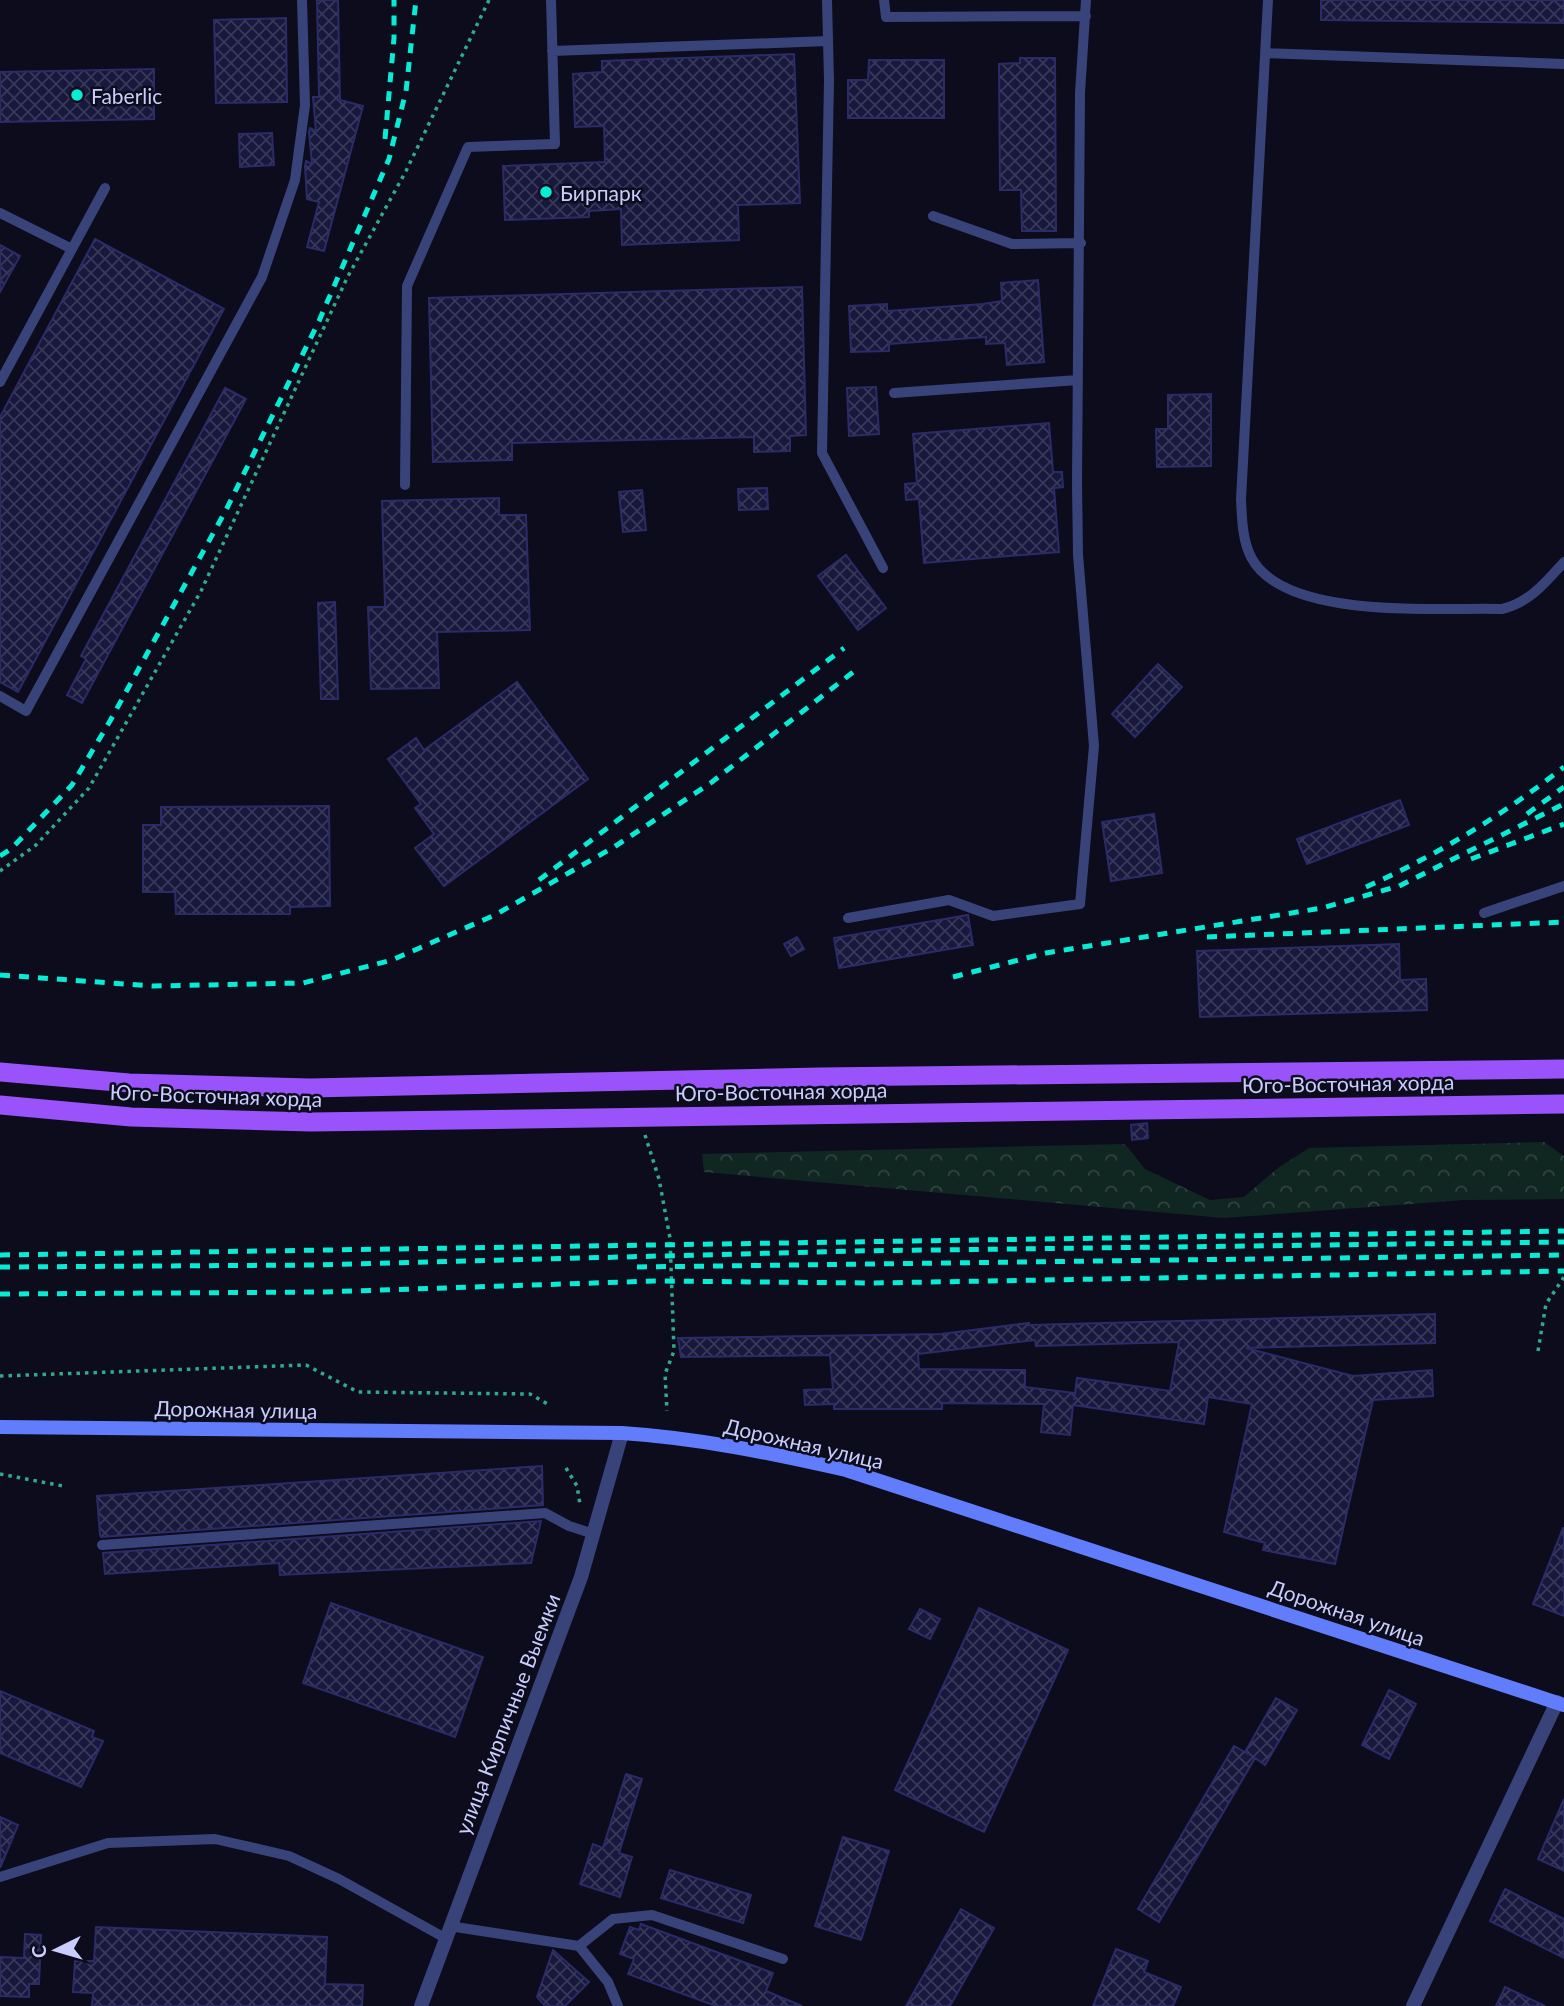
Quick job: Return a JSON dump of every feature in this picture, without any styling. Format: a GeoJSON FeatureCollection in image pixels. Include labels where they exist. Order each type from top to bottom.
{"type":"FeatureCollection","features":[{"type":"Feature","properties":{"kind":"main road","name":"Юго-Восточная хорда"},"geometry":{"type":"LineString","coordinates":[[0,1072],[130,1083],[310,1088],[820,1077],[1564,1069]]}},
{"type":"Feature","properties":{"kind":"main road","name":"Юго-Восточная хорда"},"geometry":{"type":"LineString","coordinates":[[0,1105],[131,1117],[311,1122],[1564,1104]]}},
{"type":"Feature","properties":{"kind":"main road","name":"Дорожная улица"},"geometry":{"type":"LineString","coordinates":[[0,1427],[622,1433],[678,1437],[753,1449],[846,1470],[1560,1703]]}},
{"type":"Feature","properties":{"kind":"street","name":"улица Кирпичные Выемки"},"geometry":{"type":"LineString","coordinates":[[421,2006],[581,1577],[622,1433]]}},
{"type":"Feature","properties":{"kind":"street"},"geometry":{"type":"LineString","coordinates":[[1413,2006],[1560,1703]]}},
{"type":"Feature","properties":{"kind":"lane"},"geometry":{"type":"LineString","coordinates":[[0,696],[26,711],[262,277],[295,180],[305,105],[302,0]]}},
{"type":"Feature","properties":{"kind":"lane"},"geometry":{"type":"LineString","coordinates":[[405,485],[407,286],[468,147],[555,144],[551,0]]}},
{"type":"Feature","properties":{"kind":"lane"},"geometry":{"type":"LineString","coordinates":[[827,0],[822,453],[883,568]]}},
{"type":"Feature","properties":{"kind":"lane"},"geometry":{"type":"LineString","coordinates":[[884,0],[886,17],[1086,16]]}},
{"type":"Feature","properties":{"kind":"lane"},"geometry":{"type":"LineString","coordinates":[[848,918],[948,900],[993,916],[1080,904],[1094,746],[1077,555],[1080,93],[1086,0]]}},
{"type":"Feature","properties":{"kind":"lane"},"geometry":{"type":"LineString","coordinates":[[1268,0],[1241,499],[1242,529],[1251,557],[1267,576],[1286,590],[1316,599],[1350,605],[1502,609],[1516,606],[1534,593],[1564,562]]}},
{"type":"Feature","properties":{"kind":"lane"},"geometry":{"type":"LineString","coordinates":[[552,51],[828,41]]}},
{"type":"Feature","properties":{"kind":"lane"},"geometry":{"type":"LineString","coordinates":[[1266,53],[1564,64]]}},
{"type":"Feature","properties":{"kind":"lane"},"geometry":{"type":"LineString","coordinates":[[0,382],[105,188]]}},
{"type":"Feature","properties":{"kind":"lane"},"geometry":{"type":"LineString","coordinates":[[0,213],[72,249]]}},
{"type":"Feature","properties":{"kind":"lane"},"geometry":{"type":"LineString","coordinates":[[933,216],[1012,244],[1081,243]]}},
{"type":"Feature","properties":{"kind":"lane"},"geometry":{"type":"LineString","coordinates":[[894,393],[1078,380]]}},
{"type":"Feature","properties":{"kind":"lane"},"geometry":{"type":"LineString","coordinates":[[1484,913],[1564,886]]}},
{"type":"Feature","properties":{"kind":"lane"},"geometry":{"type":"LineString","coordinates":[[102,1545],[545,1513],[569,1526],[594,1534]]}},
{"type":"Feature","properties":{"kind":"lane"},"geometry":{"type":"LineString","coordinates":[[0,1877],[108,1843],[215,1839],[289,1856],[447,1932],[579,1946],[613,1919],[652,1915],[783,1959]]}},
{"type":"Feature","properties":{"kind":"lane"},"geometry":{"type":"LineString","coordinates":[[579,1946],[608,1982],[618,2006]]}},
{"type":"Feature","properties":{"kind":"path"},"geometry":{"type":"LineString","coordinates":[[0,871],[36,845],[89,788],[195,602],[347,278],[406,171],[489,0]]}},
{"type":"Feature","properties":{"kind":"path"},"geometry":{"type":"LineString","coordinates":[[639,1116],[659,1179],[670,1238],[674,1350],[665,1374],[667,1411]]}},
{"type":"Feature","properties":{"kind":"path"},"geometry":{"type":"LineString","coordinates":[[1538,1351],[1546,1304],[1564,1277]]}},
{"type":"Feature","properties":{"kind":"path"},"geometry":{"type":"LineString","coordinates":[[0,1376],[306,1365],[358,1392],[530,1394],[551,1406]]}},
{"type":"Feature","properties":{"kind":"path"},"geometry":{"type":"LineString","coordinates":[[566,1468],[577,1486],[580,1503]]}},
{"type":"Feature","properties":{"kind":"path"},"geometry":{"type":"LineString","coordinates":[[0,1474],[63,1486]]}},
{"type":"Feature","properties":{"kind":"green space"},"geometry":{"type":"Polygon","coordinates":[[[1544,1142],[1564,1156],[1564,1199],[1464,1200],[1224,1218],[704,1172],[702,1154],[1125,1144],[1145,1169],[1210,1200],[1244,1197],[1278,1168],[1309,1148],[1544,1142]]]}},
{"type":"Feature","properties":{"kind":"building"},"geometry":{"type":"Polygon","coordinates":[[[317,0],[338,0],[340,100],[363,106],[324,251],[307,247],[319,202],[307,199],[305,166],[306,161],[312,164],[309,132],[310,128],[316,131],[313,97],[319,97],[317,0]]]}},
{"type":"Feature","properties":{"kind":"building"},"geometry":{"type":"Polygon","coordinates":[[[1321,0],[1564,0],[1564,23],[1321,20],[1321,0]]]}},
{"type":"Feature","properties":{"kind":"building"},"geometry":{"type":"Polygon","coordinates":[[[286,18],[287,102],[216,103],[214,20],[286,18]]]}},
{"type":"Feature","properties":{"kind":"building"},"geometry":{"type":"Polygon","coordinates":[[[794,54],[800,203],[738,205],[739,240],[622,245],[621,209],[589,211],[589,217],[505,220],[503,166],[605,162],[604,126],[575,127],[573,74],[602,72],[602,61],[794,54]]]}},
{"type":"Feature","properties":{"kind":"building"},"geometry":{"type":"Polygon","coordinates":[[[1020,58],[1055,58],[1056,231],[1022,231],[1021,190],[1000,190],[999,64],[1020,63],[1020,58]]]}},
{"type":"Feature","properties":{"kind":"building"},"geometry":{"type":"Polygon","coordinates":[[[869,60],[944,60],[944,118],[848,118],[848,80],[868,80],[869,60]]]}},
{"type":"Feature","properties":{"kind":"building","name":"Faberlic"},"geometry":{"type":"Polygon","coordinates":[[[154,69],[154,119],[0,122],[0,72],[154,69]]]}},
{"type":"Feature","properties":{"kind":"building"},"geometry":{"type":"Polygon","coordinates":[[[272,133],[274,165],[240,167],[239,134],[272,133]]]}},
{"type":"Feature","properties":{"kind":"building"},"geometry":{"type":"Polygon","coordinates":[[[95,239],[224,309],[18,692],[0,682],[0,417],[95,239]]]}},
{"type":"Feature","properties":{"kind":"building"},"geometry":{"type":"Polygon","coordinates":[[[0,245],[20,256],[0,292],[0,245]]]}},
{"type":"Feature","properties":{"kind":"building"},"geometry":{"type":"Polygon","coordinates":[[[1038,280],[1044,362],[1007,365],[1005,343],[986,344],[986,337],[889,344],[889,351],[851,352],[849,306],[887,304],[887,311],[983,304],[1002,301],[1001,283],[1038,280]]]}},
{"type":"Feature","properties":{"kind":"building"},"geometry":{"type":"Polygon","coordinates":[[[802,287],[806,435],[790,436],[790,451],[754,452],[754,437],[512,443],[512,460],[433,462],[429,298],[802,287]]]}},
{"type":"Feature","properties":{"kind":"building"},"geometry":{"type":"Polygon","coordinates":[[[876,387],[879,434],[849,436],[847,388],[876,387]]]}},
{"type":"Feature","properties":{"kind":"building"},"geometry":{"type":"Polygon","coordinates":[[[225,388],[246,399],[82,703],[67,695],[86,659],[81,656],[225,388]]]}},
{"type":"Feature","properties":{"kind":"building"},"geometry":{"type":"Polygon","coordinates":[[[1211,394],[1211,466],[1157,467],[1156,429],[1168,429],[1168,395],[1211,394]]]}},
{"type":"Feature","properties":{"kind":"building"},"geometry":{"type":"Polygon","coordinates":[[[1049,423],[1053,472],[1062,472],[1063,487],[1054,488],[1059,552],[924,563],[919,499],[906,500],[905,484],[917,483],[913,434],[1049,423]]]}},
{"type":"Feature","properties":{"kind":"building"},"geometry":{"type":"Polygon","coordinates":[[[767,488],[768,509],[739,510],[738,489],[767,488]]]}},
{"type":"Feature","properties":{"kind":"building"},"geometry":{"type":"Polygon","coordinates":[[[642,490],[646,530],[623,532],[619,492],[642,490]]]}},
{"type":"Feature","properties":{"kind":"building"},"geometry":{"type":"Polygon","coordinates":[[[499,498],[499,515],[526,515],[530,630],[437,632],[439,688],[371,689],[368,607],[385,607],[382,501],[499,498]]]}},
{"type":"Feature","properties":{"kind":"building"},"geometry":{"type":"Polygon","coordinates":[[[846,555],[886,608],[858,630],[818,576],[846,555]]]}},
{"type":"Feature","properties":{"kind":"building"},"geometry":{"type":"Polygon","coordinates":[[[335,602],[338,699],[321,699],[318,603],[335,602]]]}},
{"type":"Feature","properties":{"kind":"building"},"geometry":{"type":"Polygon","coordinates":[[[1158,664],[1182,687],[1135,737],[1112,714],[1158,664]]]}},
{"type":"Feature","properties":{"kind":"building"},"geometry":{"type":"Polygon","coordinates":[[[517,682],[588,779],[444,886],[415,848],[434,834],[415,808],[421,804],[388,759],[416,738],[424,750],[517,682]]]}},
{"type":"Feature","properties":{"kind":"building"},"geometry":{"type":"Polygon","coordinates":[[[1400,800],[1409,825],[1307,864],[1297,839],[1400,800]]]}},
{"type":"Feature","properties":{"kind":"building"},"geometry":{"type":"Polygon","coordinates":[[[329,806],[330,906],[290,907],[290,914],[176,914],[175,892],[143,892],[143,825],[161,825],[161,807],[329,806]]]}},
{"type":"Feature","properties":{"kind":"building"},"geometry":{"type":"Polygon","coordinates":[[[1154,814],[1162,873],[1111,881],[1102,822],[1154,814]]]}},
{"type":"Feature","properties":{"kind":"building"},"geometry":{"type":"Polygon","coordinates":[[[968,915],[973,945],[839,968],[834,938],[968,915]]]}},
{"type":"Feature","properties":{"kind":"building"},"geometry":{"type":"Polygon","coordinates":[[[797,937],[804,949],[791,956],[784,944],[797,937]]]}},
{"type":"Feature","properties":{"kind":"building"},"geometry":{"type":"Polygon","coordinates":[[[1399,944],[1400,980],[1426,979],[1427,1010],[1200,1017],[1197,951],[1399,944]]]}},
{"type":"Feature","properties":{"kind":"building"},"geometry":{"type":"Polygon","coordinates":[[[1147,1123],[1148,1138],[1132,1140],[1131,1125],[1147,1123]]]}},
{"type":"Feature","properties":{"kind":"building"},"geometry":{"type":"Polygon","coordinates":[[[1435,1314],[1435,1343],[1246,1348],[1353,1376],[1432,1370],[1433,1396],[1373,1400],[1335,1564],[1263,1550],[1265,1543],[1224,1532],[1252,1404],[1208,1397],[1204,1424],[1073,1405],[1070,1435],[1041,1432],[1044,1404],[942,1403],[942,1409],[834,1409],[834,1404],[805,1405],[804,1390],[833,1389],[830,1355],[681,1357],[678,1338],[941,1334],[1029,1323],[1435,1314]],[[1035,1340],[918,1354],[919,1369],[1025,1370],[1025,1387],[1075,1393],[1077,1378],[1170,1391],[1179,1342],[1036,1346],[1035,1340]]]}},
{"type":"Feature","properties":{"kind":"building"},"geometry":{"type":"Polygon","coordinates":[[[542,1466],[543,1505],[100,1535],[97,1496],[542,1466]]]}},
{"type":"Feature","properties":{"kind":"building"},"geometry":{"type":"Polygon","coordinates":[[[541,1521],[531,1563],[280,1575],[279,1563],[105,1574],[103,1553],[541,1521]]]}},
{"type":"Feature","properties":{"kind":"building"},"geometry":{"type":"Polygon","coordinates":[[[1564,1528],[1564,1616],[1533,1604],[1564,1528]]]}},
{"type":"Feature","properties":{"kind":"building"},"geometry":{"type":"Polygon","coordinates":[[[331,1603],[483,1657],[455,1737],[303,1683],[331,1603]]]}},
{"type":"Feature","properties":{"kind":"building"},"geometry":{"type":"Polygon","coordinates":[[[979,1608],[1068,1650],[984,1832],[895,1790],[979,1608]]]}},
{"type":"Feature","properties":{"kind":"building"},"geometry":{"type":"Polygon","coordinates":[[[920,1609],[940,1619],[930,1639],[909,1629],[920,1609]]]}},
{"type":"Feature","properties":{"kind":"building"},"geometry":{"type":"Polygon","coordinates":[[[1389,1690],[1416,1704],[1389,1759],[1362,1745],[1389,1690]]]}},
{"type":"Feature","properties":{"kind":"building"},"geometry":{"type":"Polygon","coordinates":[[[0,1691],[94,1731],[92,1737],[103,1741],[81,1787],[0,1753],[0,1691]]]}},
{"type":"Feature","properties":{"kind":"building"},"geometry":{"type":"Polygon","coordinates":[[[1276,1698],[1297,1710],[1265,1765],[1255,1758],[1159,1922],[1138,1909],[1234,1746],[1252,1756],[1245,1752],[1276,1698]]]}},
{"type":"Feature","properties":{"kind":"building"},"geometry":{"type":"Polygon","coordinates":[[[626,1774],[642,1779],[619,1853],[632,1857],[620,1897],[580,1884],[593,1844],[603,1848],[626,1774]]]}},
{"type":"Feature","properties":{"kind":"building"},"geometry":{"type":"Polygon","coordinates":[[[1564,1799],[1564,1871],[1538,1859],[1564,1799]]]}},
{"type":"Feature","properties":{"kind":"building"},"geometry":{"type":"Polygon","coordinates":[[[0,1817],[18,1825],[0,1868],[0,1817]]]}},
{"type":"Feature","properties":{"kind":"building"},"geometry":{"type":"Polygon","coordinates":[[[843,1837],[889,1851],[861,1940],[815,1926],[843,1837]]]}},
{"type":"Feature","properties":{"kind":"building"},"geometry":{"type":"Polygon","coordinates":[[[670,1870],[751,1895],[743,1923],[661,1898],[670,1870]]]}},
{"type":"Feature","properties":{"kind":"building"},"geometry":{"type":"Polygon","coordinates":[[[1505,1889],[1564,1919],[1564,1958],[1490,1921],[1505,1889]]]}},
{"type":"Feature","properties":{"kind":"building"},"geometry":{"type":"Polygon","coordinates":[[[961,1909],[994,1928],[950,2006],[906,2006],[961,1909]]]}},
{"type":"Feature","properties":{"kind":"building"},"geometry":{"type":"Polygon","coordinates":[[[641,1924],[773,1973],[766,1991],[802,2006],[716,2006],[628,1974],[634,1959],[620,1954],[630,1927],[639,1930],[641,1924]]]}},
{"type":"Feature","properties":{"kind":"building"},"geometry":{"type":"Polygon","coordinates":[[[96,1927],[327,1937],[325,1984],[363,1985],[362,2006],[92,2006],[93,1993],[73,1992],[75,1961],[94,1961],[96,1927]]]}},
{"type":"Feature","properties":{"kind":"building"},"geometry":{"type":"Polygon","coordinates":[[[25,1934],[41,1935],[39,1984],[29,1984],[29,1997],[0,1996],[0,1957],[24,1958],[25,1934]]]}},
{"type":"Feature","properties":{"kind":"building"},"geometry":{"type":"Polygon","coordinates":[[[1116,1949],[1148,1961],[1144,1972],[1181,1987],[1173,2006],[1093,2006],[1116,1949]]]}},
{"type":"Feature","properties":{"kind":"building"},"geometry":{"type":"Polygon","coordinates":[[[553,1950],[589,1982],[565,2006],[545,2006],[537,1997],[553,1950]]]}},
{"type":"Feature","properties":{"kind":"building"},"geometry":{"type":"Polygon","coordinates":[[[1505,1987],[1545,2006],[1496,2006],[1505,1987]]]}},
{"type":"Feature","properties":{"kind":"railway"},"geometry":{"type":"LineString","coordinates":[[385,139],[394,38],[394,0]]}},
{"type":"Feature","properties":{"kind":"railway"},"geometry":{"type":"LineString","coordinates":[[0,856],[11,849],[72,785],[226,510],[319,321],[389,159],[406,91],[416,0]]}},
{"type":"Feature","properties":{"kind":"railway"},"geometry":{"type":"LineString","coordinates":[[539,880],[844,648]]}},
{"type":"Feature","properties":{"kind":"railway"},"geometry":{"type":"LineString","coordinates":[[0,975],[153,986],[303,983],[392,960],[495,915],[614,847],[712,782],[857,669]]}},
{"type":"Feature","properties":{"kind":"railway"},"geometry":{"type":"LineString","coordinates":[[1366,887],[1469,833],[1564,767]]}},
{"type":"Feature","properties":{"kind":"railway"},"geometry":{"type":"LineString","coordinates":[[1527,814],[1564,787]]}},
{"type":"Feature","properties":{"kind":"railway"},"geometry":{"type":"LineString","coordinates":[[953,977],[1046,953],[1322,908],[1399,886],[1564,804]]}},
{"type":"Feature","properties":{"kind":"railway"},"geometry":{"type":"LineString","coordinates":[[1471,859],[1564,824]]}},
{"type":"Feature","properties":{"kind":"railway"},"geometry":{"type":"LineString","coordinates":[[1207,937],[1564,922]]}},
{"type":"Feature","properties":{"kind":"railway"},"geometry":{"type":"LineString","coordinates":[[0,1255],[1564,1231]]}},
{"type":"Feature","properties":{"kind":"railway"},"geometry":{"type":"LineString","coordinates":[[0,1267],[316,1265],[852,1251],[1564,1242]]}},
{"type":"Feature","properties":{"kind":"railway"},"geometry":{"type":"LineString","coordinates":[[637,1267],[1564,1255]]}},
{"type":"Feature","properties":{"kind":"railway"},"geometry":{"type":"LineString","coordinates":[[0,1294],[323,1292],[654,1281],[872,1283],[1564,1271]]}},
{"type":"Feature","properties":{"kind":"place","name":"Faberlic"},"geometry":{"type":"Point","coordinates":[77,95]}},
{"type":"Feature","properties":{"kind":"place","name":"Бирпарк"},"geometry":{"type":"Point","coordinates":[546,192]}}]}
